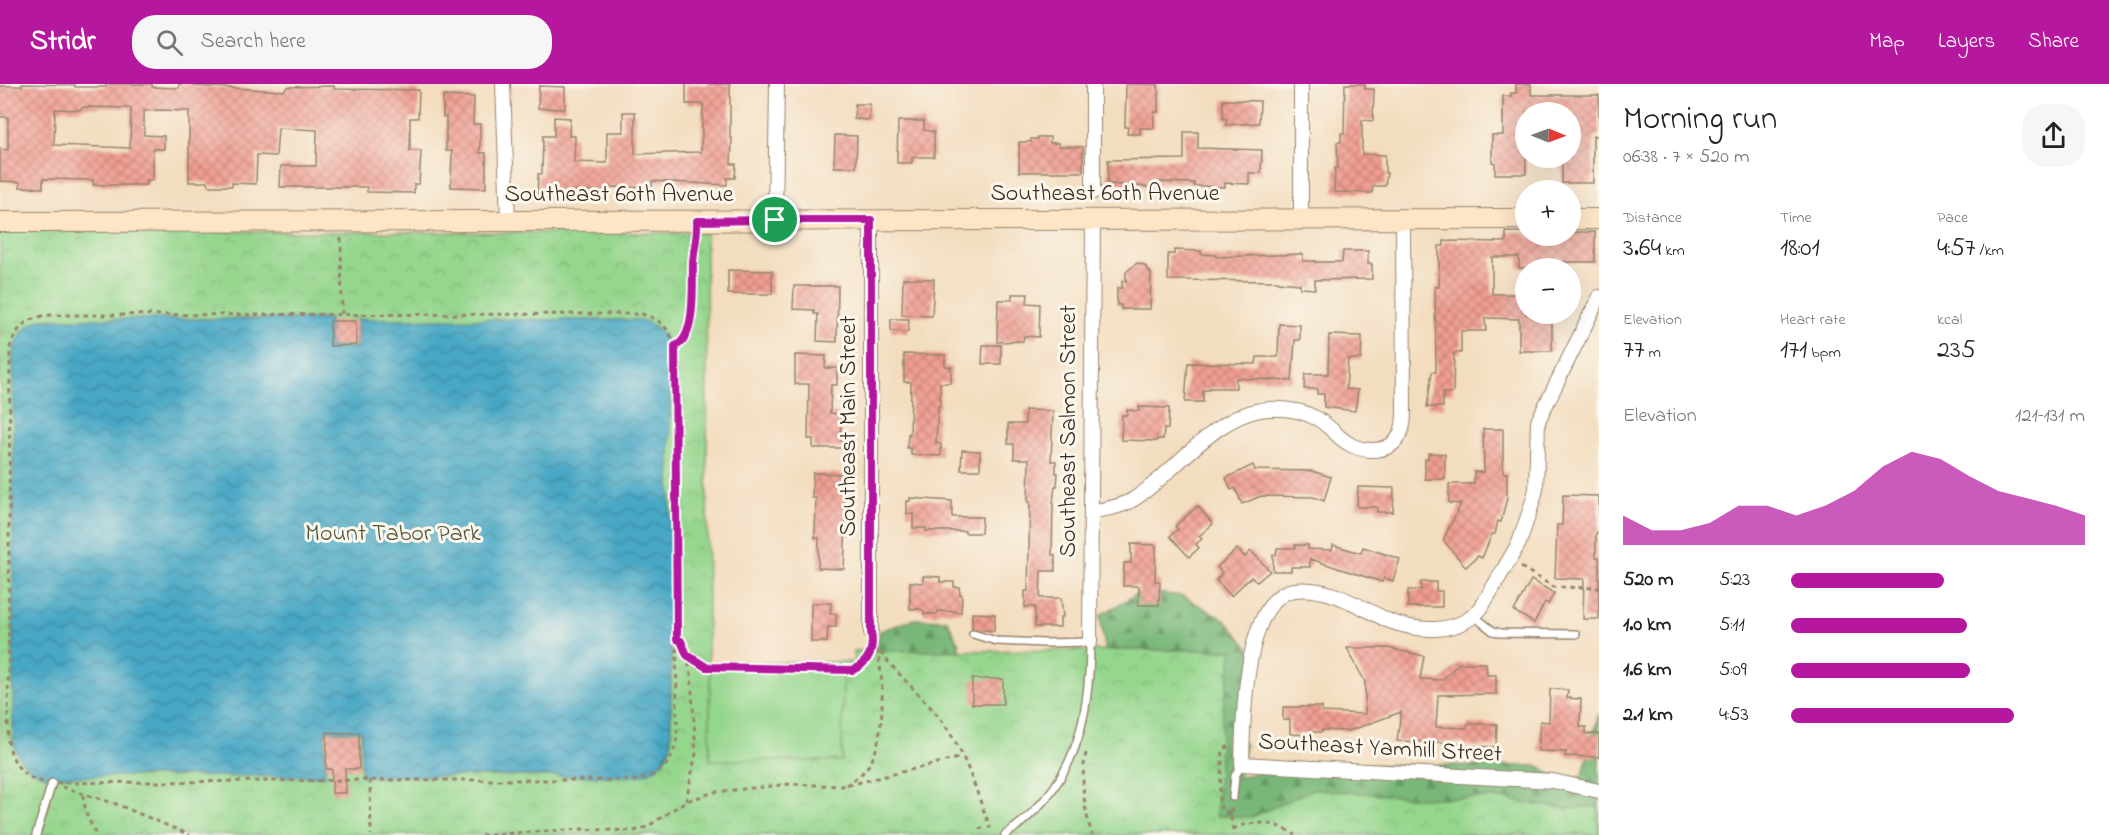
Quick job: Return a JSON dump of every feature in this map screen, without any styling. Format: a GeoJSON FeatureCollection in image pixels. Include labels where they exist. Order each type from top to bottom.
{"type":"FeatureCollection","features":[{"type":"Feature","properties":{"kind":"main road","name":"Southeast 60th Avenue"},"geometry":{"type":"LineString","coordinates":[[0,222],[1515,219]]}},
{"type":"Feature","properties":{"kind":"main road"},"geometry":{"type":"LineString","coordinates":[[1581,219],[1599,219]]}},
{"type":"Feature","properties":{"kind":"street"},"geometry":{"type":"LineString","coordinates":[[503,84],[508,221]]}},
{"type":"Feature","properties":{"kind":"street"},"geometry":{"type":"LineString","coordinates":[[775,220],[777,84]]}},
{"type":"Feature","properties":{"kind":"street"},"geometry":{"type":"LineString","coordinates":[[1093,84],[1093,192]]}},
{"type":"Feature","properties":{"kind":"street"},"geometry":{"type":"LineString","coordinates":[[1301,84],[1301,219]]}},
{"type":"Feature","properties":{"kind":"street","name":"Southeast Main Street"},"geometry":{"type":"LineString","coordinates":[[871,220],[872,638]]}},
{"type":"Feature","properties":{"kind":"street","name":"Southeast Salmon Street"},"geometry":{"type":"LineString","coordinates":[[1090,642],[1093,220]]}},
{"type":"Feature","properties":{"kind":"street"},"geometry":{"type":"LineString","coordinates":[[1091,512],[1113,508],[1134,500],[1218,429],[1243,415],[1268,409],[1293,410],[1307,414],[1320,420],[1346,442],[1359,449],[1377,450],[1396,441],[1401,434],[1404,410],[1403,220]]}},
{"type":"Feature","properties":{"kind":"street"},"geometry":{"type":"LineString","coordinates":[[1474,616],[1520,543],[1536,489],[1539,421],[1599,297]]}},
{"type":"Feature","properties":{"kind":"street","name":"Southeast Yamhill Street"},"geometry":{"type":"LineString","coordinates":[[1474,616],[1459,625],[1447,628],[1413,628],[1389,621],[1327,592],[1296,590],[1281,595],[1268,608],[1257,629],[1253,643],[1245,706],[1242,764],[1553,780],[1599,791]]}},
{"type":"Feature","properties":{"kind":"lane"},"geometry":{"type":"LineString","coordinates":[[1474,616],[1493,631],[1501,633],[1576,634]]}},
{"type":"Feature","properties":{"kind":"lane"},"geometry":{"type":"LineString","coordinates":[[973,634],[996,641],[1090,642],[1087,703],[1081,733],[1072,758],[1054,788],[1031,814],[1005,835]]}},
{"type":"Feature","properties":{"kind":"lane"},"geometry":{"type":"LineString","coordinates":[[1233,797],[1237,772],[1242,764]]}},
{"type":"Feature","properties":{"kind":"lane"},"geometry":{"type":"LineString","coordinates":[[36,835],[52,783]]}},
{"type":"Feature","properties":{"kind":"path"},"geometry":{"type":"LineString","coordinates":[[675,346],[684,340],[689,323],[697,221]]}},
{"type":"Feature","properties":{"kind":"path"},"geometry":{"type":"LineString","coordinates":[[341,246],[342,314]]}},
{"type":"Feature","properties":{"kind":"path"},"geometry":{"type":"LineString","coordinates":[[640,314],[659,320],[671,335],[675,346],[677,639],[675,748],[668,763],[655,775],[635,780],[52,783],[29,778],[15,763],[8,741],[10,348],[17,330],[34,317],[51,315],[640,314]]}},
{"type":"Feature","properties":{"kind":"path"},"geometry":{"type":"LineString","coordinates":[[1510,559],[1554,587],[1599,588]]}},
{"type":"Feature","properties":{"kind":"path"},"geometry":{"type":"LineString","coordinates":[[687,655],[706,667],[853,670],[865,661],[872,638]]}},
{"type":"Feature","properties":{"kind":"path"},"geometry":{"type":"LineString","coordinates":[[872,638],[887,663],[943,722],[962,757],[990,827],[977,829]]}},
{"type":"Feature","properties":{"kind":"path"},"geometry":{"type":"LineString","coordinates":[[845,786],[862,773],[871,762],[878,745],[882,678],[880,660],[872,638]]}},
{"type":"Feature","properties":{"kind":"path"},"geometry":{"type":"LineString","coordinates":[[677,639],[681,641],[687,655],[691,675],[696,753],[686,801]]}},
{"type":"Feature","properties":{"kind":"path"},"geometry":{"type":"LineString","coordinates":[[1081,733],[1090,738],[1084,763],[1083,780],[1086,810],[1092,835]]}},
{"type":"Feature","properties":{"kind":"path"},"geometry":{"type":"LineString","coordinates":[[481,835],[583,829],[634,831],[655,822],[686,801],[714,792],[791,784],[845,786],[962,757]]}},
{"type":"Feature","properties":{"kind":"path"},"geometry":{"type":"LineString","coordinates":[[370,780],[371,835]]}},
{"type":"Feature","properties":{"kind":"path"},"geometry":{"type":"LineString","coordinates":[[52,783],[116,804],[190,835]]}},
{"type":"Feature","properties":{"kind":"path"},"geometry":{"type":"LineString","coordinates":[[83,795],[86,813],[96,835]]}},
{"type":"Feature","properties":{"kind":"path"},"geometry":{"type":"LineString","coordinates":[[1233,797],[1231,820],[1234,835]]}},
{"type":"Feature","properties":{"kind":"path"},"geometry":{"type":"LineString","coordinates":[[1233,829],[1242,824],[1262,824],[1288,830],[1295,835]]}},
{"type":"Feature","properties":{"kind":"green space","name":"Mount Tabor Park"},"geometry":{"type":"Polygon","coordinates":[[[0,231],[706,233],[708,663],[854,662],[854,651],[1233,650],[1223,707],[1216,816],[1252,817],[1313,789],[1420,798],[1494,798],[1566,809],[1598,806],[1599,835],[0,835],[0,231]]]}},
{"type":"Feature","properties":{"kind":"green space"},"geometry":{"type":"Polygon","coordinates":[[[1140,592],[1182,596],[1224,619],[1251,650],[1249,709],[1232,732],[1245,745],[1237,778],[1286,764],[1539,766],[1565,784],[1583,775],[1599,714],[1599,835],[636,835],[872,663],[880,631],[915,619],[947,620],[959,644],[955,728],[1108,665],[1100,616],[1140,592]]]}},
{"type":"Feature","properties":{"kind":"green space"},"geometry":{"type":"Polygon","coordinates":[[[710,666],[843,667],[842,761],[710,760],[710,666]]]}},
{"type":"Feature","properties":{"kind":"water"},"geometry":{"type":"Polygon","coordinates":[[[41,319],[329,319],[330,347],[357,347],[357,319],[640,320],[655,327],[665,338],[670,349],[671,745],[662,762],[649,772],[636,776],[361,776],[361,731],[325,731],[325,776],[47,776],[29,768],[20,759],[13,739],[13,354],[22,332],[41,319]]]}},
{"type":"Feature","properties":{"kind":"building"},"geometry":{"type":"Polygon","coordinates":[[[22,84],[106,87],[106,84],[152,84],[152,87],[179,88],[179,84],[194,84],[194,86],[284,91],[287,87],[334,86],[334,89],[419,90],[418,118],[410,118],[410,151],[421,151],[419,184],[414,184],[414,193],[367,192],[367,187],[280,187],[281,166],[316,166],[317,130],[278,128],[276,156],[257,155],[256,184],[232,183],[232,186],[208,186],[208,182],[189,182],[189,111],[160,110],[144,111],[144,135],[164,136],[164,149],[153,149],[153,180],[147,180],[147,185],[93,185],[93,180],[43,179],[43,188],[20,187],[20,182],[0,181],[0,149],[8,150],[8,117],[0,117],[0,86],[22,86],[22,84]],[[131,108],[55,109],[54,145],[130,148],[131,108]]]}},
{"type":"Feature","properties":{"kind":"building"},"geometry":{"type":"Polygon","coordinates":[[[686,84],[730,84],[731,164],[736,164],[735,178],[727,178],[727,185],[652,181],[652,188],[616,187],[604,188],[604,191],[572,191],[572,197],[565,197],[565,201],[537,200],[538,174],[542,174],[543,136],[554,136],[554,117],[570,118],[569,136],[575,136],[574,162],[607,163],[607,132],[623,132],[623,112],[635,112],[635,154],[701,152],[703,104],[686,104],[686,84]]]}},
{"type":"Feature","properties":{"kind":"building"},"geometry":{"type":"Polygon","coordinates":[[[1126,84],[1158,84],[1158,112],[1154,112],[1154,128],[1140,128],[1140,134],[1127,134],[1128,127],[1125,127],[1126,84]]]}},
{"type":"Feature","properties":{"kind":"building"},"geometry":{"type":"Polygon","coordinates":[[[1345,84],[1365,84],[1365,89],[1374,89],[1373,121],[1362,120],[1362,154],[1385,155],[1385,173],[1387,173],[1385,186],[1373,186],[1372,193],[1334,192],[1335,168],[1338,168],[1337,142],[1341,142],[1341,133],[1344,133],[1345,84]]]}},
{"type":"Feature","properties":{"kind":"building"},"geometry":{"type":"Polygon","coordinates":[[[1516,84],[1531,84],[1531,95],[1599,95],[1599,136],[1593,136],[1593,183],[1581,183],[1581,180],[1562,180],[1562,168],[1581,168],[1581,102],[1515,102],[1515,168],[1526,168],[1526,174],[1495,174],[1495,163],[1492,162],[1492,135],[1503,135],[1503,96],[1516,93],[1516,84]]]}},
{"type":"Feature","properties":{"kind":"building"},"geometry":{"type":"Polygon","coordinates":[[[539,86],[565,87],[565,109],[538,108],[539,86]]]}},
{"type":"Feature","properties":{"kind":"building"},"geometry":{"type":"Polygon","coordinates":[[[443,96],[474,97],[473,124],[480,124],[480,153],[486,153],[486,188],[451,187],[452,151],[446,151],[446,117],[443,117],[443,96]]]}},
{"type":"Feature","properties":{"kind":"building"},"geometry":{"type":"Polygon","coordinates":[[[1223,100],[1260,101],[1259,123],[1226,125],[1227,119],[1223,119],[1223,100]]]}},
{"type":"Feature","properties":{"kind":"building"},"geometry":{"type":"Polygon","coordinates":[[[855,104],[870,104],[869,120],[854,119],[855,104]]]}},
{"type":"Feature","properties":{"kind":"building"},"geometry":{"type":"Polygon","coordinates":[[[898,121],[924,121],[924,130],[934,132],[934,157],[912,157],[912,163],[897,163],[898,121]]]}},
{"type":"Feature","properties":{"kind":"building"},"geometry":{"type":"Polygon","coordinates":[[[1184,132],[1198,132],[1198,148],[1262,150],[1261,173],[1249,173],[1249,184],[1225,183],[1225,187],[1160,182],[1160,185],[1151,185],[1151,187],[1108,184],[1108,160],[1184,159],[1184,132]]]}},
{"type":"Feature","properties":{"kind":"building"},"geometry":{"type":"Polygon","coordinates":[[[835,135],[857,136],[856,167],[834,167],[835,135]]]}},
{"type":"Feature","properties":{"kind":"building"},"geometry":{"type":"Polygon","coordinates":[[[1038,137],[1050,137],[1050,143],[1059,143],[1059,146],[1083,147],[1083,172],[1019,172],[1019,142],[1031,142],[1031,139],[1038,139],[1038,137]]]}},
{"type":"Feature","properties":{"kind":"building"},"geometry":{"type":"Polygon","coordinates":[[[1506,232],[1515,232],[1515,246],[1581,246],[1581,232],[1595,232],[1595,262],[1581,262],[1581,258],[1492,257],[1492,294],[1515,294],[1515,319],[1485,318],[1486,331],[1461,331],[1461,353],[1454,353],[1453,393],[1443,393],[1443,407],[1427,407],[1432,372],[1436,372],[1435,287],[1439,287],[1439,246],[1444,246],[1444,241],[1506,242],[1506,232]]]}},
{"type":"Feature","properties":{"kind":"building"},"geometry":{"type":"Polygon","coordinates":[[[1174,250],[1201,251],[1201,254],[1216,255],[1216,257],[1303,254],[1303,261],[1315,262],[1342,262],[1343,251],[1368,251],[1368,264],[1372,264],[1372,279],[1315,280],[1315,289],[1300,288],[1300,284],[1278,281],[1168,280],[1168,254],[1174,254],[1174,250]]]}},
{"type":"Feature","properties":{"kind":"building"},"geometry":{"type":"Polygon","coordinates":[[[1137,263],[1144,265],[1151,273],[1150,309],[1121,309],[1121,305],[1117,305],[1117,288],[1122,288],[1122,281],[1126,281],[1126,272],[1137,263]]]}},
{"type":"Feature","properties":{"kind":"building"},"geometry":{"type":"Polygon","coordinates":[[[728,270],[772,271],[772,294],[728,294],[728,270]]]}},
{"type":"Feature","properties":{"kind":"building"},"geometry":{"type":"Polygon","coordinates":[[[903,278],[934,279],[932,316],[902,315],[903,278]]]}},
{"type":"Feature","properties":{"kind":"building"},"geometry":{"type":"Polygon","coordinates":[[[794,286],[838,286],[837,342],[817,341],[818,314],[814,314],[814,310],[793,309],[794,286]]]}},
{"type":"Feature","properties":{"kind":"building"},"geometry":{"type":"Polygon","coordinates":[[[1012,294],[1028,294],[1027,303],[1040,304],[1039,337],[1024,336],[1023,341],[997,342],[998,300],[1012,300],[1012,294]]]}},
{"type":"Feature","properties":{"kind":"building"},"geometry":{"type":"Polygon","coordinates":[[[891,319],[909,319],[908,332],[891,331],[891,319]]]}},
{"type":"Feature","properties":{"kind":"building"},"geometry":{"type":"Polygon","coordinates":[[[330,321],[356,321],[356,345],[330,346],[330,321]]]}},
{"type":"Feature","properties":{"kind":"building"},"geometry":{"type":"Polygon","coordinates":[[[1279,324],[1300,325],[1300,340],[1295,340],[1292,381],[1236,378],[1236,388],[1209,388],[1209,390],[1203,390],[1203,402],[1185,402],[1188,363],[1256,364],[1257,357],[1278,357],[1279,324]]]}},
{"type":"Feature","properties":{"kind":"building"},"geometry":{"type":"Polygon","coordinates":[[[1519,324],[1552,324],[1552,351],[1519,351],[1519,324]]]}},
{"type":"Feature","properties":{"kind":"building"},"geometry":{"type":"Polygon","coordinates":[[[1329,335],[1362,336],[1361,359],[1348,359],[1346,389],[1358,390],[1355,411],[1324,407],[1324,394],[1317,394],[1317,389],[1304,389],[1305,374],[1328,374],[1329,335]]]}},
{"type":"Feature","properties":{"kind":"building"},"geometry":{"type":"Polygon","coordinates":[[[983,345],[1001,345],[1001,364],[982,364],[983,345]]]}},
{"type":"Feature","properties":{"kind":"building"},"geometry":{"type":"Polygon","coordinates":[[[904,354],[945,355],[945,366],[951,367],[951,383],[940,383],[936,443],[941,444],[941,456],[911,455],[911,448],[907,448],[908,434],[910,435],[911,382],[904,382],[904,354]]]}},
{"type":"Feature","properties":{"kind":"building"},"geometry":{"type":"Polygon","coordinates":[[[795,355],[826,356],[825,368],[837,368],[837,385],[831,385],[830,413],[840,414],[842,448],[813,448],[813,439],[808,439],[809,384],[795,384],[795,355]]]}},
{"type":"Feature","properties":{"kind":"building"},"geometry":{"type":"Polygon","coordinates":[[[1139,407],[1169,408],[1168,429],[1164,429],[1163,439],[1157,439],[1157,441],[1121,440],[1122,415],[1127,415],[1127,410],[1139,411],[1139,407]]]}},
{"type":"Feature","properties":{"kind":"building"},"geometry":{"type":"Polygon","coordinates":[[[1025,410],[1053,411],[1051,461],[1056,461],[1056,473],[1058,473],[1053,503],[1052,555],[1055,555],[1055,571],[1041,571],[1040,598],[1061,598],[1063,617],[1060,617],[1060,627],[1035,627],[1035,607],[1025,607],[1025,591],[1028,591],[1029,459],[1014,459],[1014,444],[1008,444],[1008,424],[1025,424],[1025,410]]]}},
{"type":"Feature","properties":{"kind":"building"},"geometry":{"type":"Polygon","coordinates":[[[1483,429],[1503,429],[1503,473],[1507,473],[1507,498],[1501,522],[1498,521],[1495,534],[1492,534],[1482,558],[1478,556],[1466,567],[1443,540],[1461,504],[1449,503],[1449,484],[1474,484],[1474,472],[1484,472],[1483,429]]]}},
{"type":"Feature","properties":{"kind":"building"},"geometry":{"type":"Polygon","coordinates":[[[962,450],[980,451],[980,470],[961,470],[962,450]]]}},
{"type":"Feature","properties":{"kind":"building"},"geometry":{"type":"Polygon","coordinates":[[[1428,453],[1445,454],[1445,479],[1425,479],[1425,459],[1428,459],[1428,453]]]}},
{"type":"Feature","properties":{"kind":"building"},"geometry":{"type":"Polygon","coordinates":[[[1253,465],[1255,470],[1312,471],[1331,477],[1324,501],[1313,497],[1261,496],[1242,504],[1235,488],[1231,490],[1226,478],[1253,465]]]}},
{"type":"Feature","properties":{"kind":"building"},"geometry":{"type":"Polygon","coordinates":[[[813,473],[844,474],[844,509],[849,509],[848,522],[846,522],[844,569],[818,568],[819,538],[815,538],[816,498],[812,498],[813,473]]]}},
{"type":"Feature","properties":{"kind":"building"},"geometry":{"type":"Polygon","coordinates":[[[1358,487],[1394,488],[1393,512],[1377,512],[1377,507],[1357,507],[1358,487]]]}},
{"type":"Feature","properties":{"kind":"building"},"geometry":{"type":"Polygon","coordinates":[[[1563,495],[1599,496],[1599,533],[1596,533],[1596,557],[1599,557],[1599,619],[1583,619],[1584,579],[1555,578],[1557,525],[1562,525],[1563,495]]]}},
{"type":"Feature","properties":{"kind":"building"},"geometry":{"type":"Polygon","coordinates":[[[910,498],[952,501],[952,517],[982,517],[981,533],[926,531],[926,528],[913,528],[913,514],[907,514],[907,501],[910,501],[910,498]]]}},
{"type":"Feature","properties":{"kind":"building"},"geometry":{"type":"Polygon","coordinates":[[[1198,506],[1213,524],[1199,536],[1202,539],[1196,544],[1199,548],[1189,557],[1170,536],[1178,529],[1175,526],[1198,506]]]}},
{"type":"Feature","properties":{"kind":"building"},"geometry":{"type":"Polygon","coordinates":[[[1131,544],[1156,545],[1155,581],[1160,581],[1159,605],[1138,605],[1139,586],[1123,586],[1124,563],[1131,563],[1131,544]]]}},
{"type":"Feature","properties":{"kind":"building"},"geometry":{"type":"Polygon","coordinates":[[[1295,545],[1308,545],[1308,549],[1332,550],[1333,545],[1361,553],[1363,547],[1400,559],[1393,581],[1384,578],[1382,582],[1310,559],[1310,567],[1291,567],[1291,571],[1273,571],[1273,555],[1276,555],[1277,548],[1295,548],[1295,545]]]}},
{"type":"Feature","properties":{"kind":"building"},"geometry":{"type":"Polygon","coordinates":[[[1237,549],[1245,557],[1251,551],[1270,571],[1257,582],[1251,577],[1231,596],[1216,580],[1222,573],[1217,567],[1237,549]]]}},
{"type":"Feature","properties":{"kind":"building"},"geometry":{"type":"Polygon","coordinates":[[[923,576],[940,577],[940,582],[954,582],[954,587],[959,587],[962,595],[961,612],[938,611],[937,614],[924,614],[921,609],[910,609],[910,582],[923,583],[923,576]]]}},
{"type":"Feature","properties":{"kind":"building"},"geometry":{"type":"Polygon","coordinates":[[[1531,580],[1554,593],[1548,604],[1545,602],[1534,623],[1514,611],[1531,580]]]}},
{"type":"Feature","properties":{"kind":"building"},"geometry":{"type":"Polygon","coordinates":[[[1421,582],[1436,582],[1436,591],[1442,591],[1442,607],[1408,607],[1408,590],[1421,590],[1421,582]]]}},
{"type":"Feature","properties":{"kind":"building"},"geometry":{"type":"Polygon","coordinates":[[[811,603],[831,603],[830,614],[836,614],[836,627],[828,627],[827,642],[811,642],[811,603]]]}},
{"type":"Feature","properties":{"kind":"building"},"geometry":{"type":"Polygon","coordinates":[[[972,613],[995,614],[994,631],[972,629],[972,613]]]}},
{"type":"Feature","properties":{"kind":"building"},"geometry":{"type":"Polygon","coordinates":[[[1347,648],[1388,648],[1424,656],[1420,679],[1442,680],[1459,663],[1486,663],[1487,675],[1496,675],[1496,694],[1438,695],[1436,727],[1467,728],[1468,724],[1497,724],[1496,747],[1464,746],[1464,743],[1397,741],[1401,712],[1349,731],[1322,730],[1322,732],[1310,732],[1310,735],[1290,734],[1290,720],[1283,720],[1283,707],[1322,707],[1322,712],[1365,714],[1365,682],[1347,648]]]}},
{"type":"Feature","properties":{"kind":"building"},"geometry":{"type":"Polygon","coordinates":[[[972,679],[1003,679],[1003,704],[972,704],[972,679]]]}},
{"type":"Feature","properties":{"kind":"building"},"geometry":{"type":"Polygon","coordinates":[[[1550,689],[1568,690],[1567,698],[1581,699],[1580,727],[1586,727],[1586,734],[1599,734],[1599,757],[1565,756],[1566,752],[1538,751],[1540,721],[1549,722],[1550,689]]]}},
{"type":"Feature","properties":{"kind":"building"},"geometry":{"type":"Polygon","coordinates":[[[327,732],[359,733],[359,769],[345,769],[346,793],[332,793],[332,769],[326,769],[327,732]]]}},
{"type":"Feature","properties":{"kind":"route"},"geometry":{"type":"LineString","coordinates":[[775,220],[871,220],[871,632],[874,644],[865,661],[853,670],[706,667],[687,655],[681,641],[677,639],[675,346],[684,340],[689,323],[693,296],[693,262],[698,234],[697,221],[775,220]]}}]}
